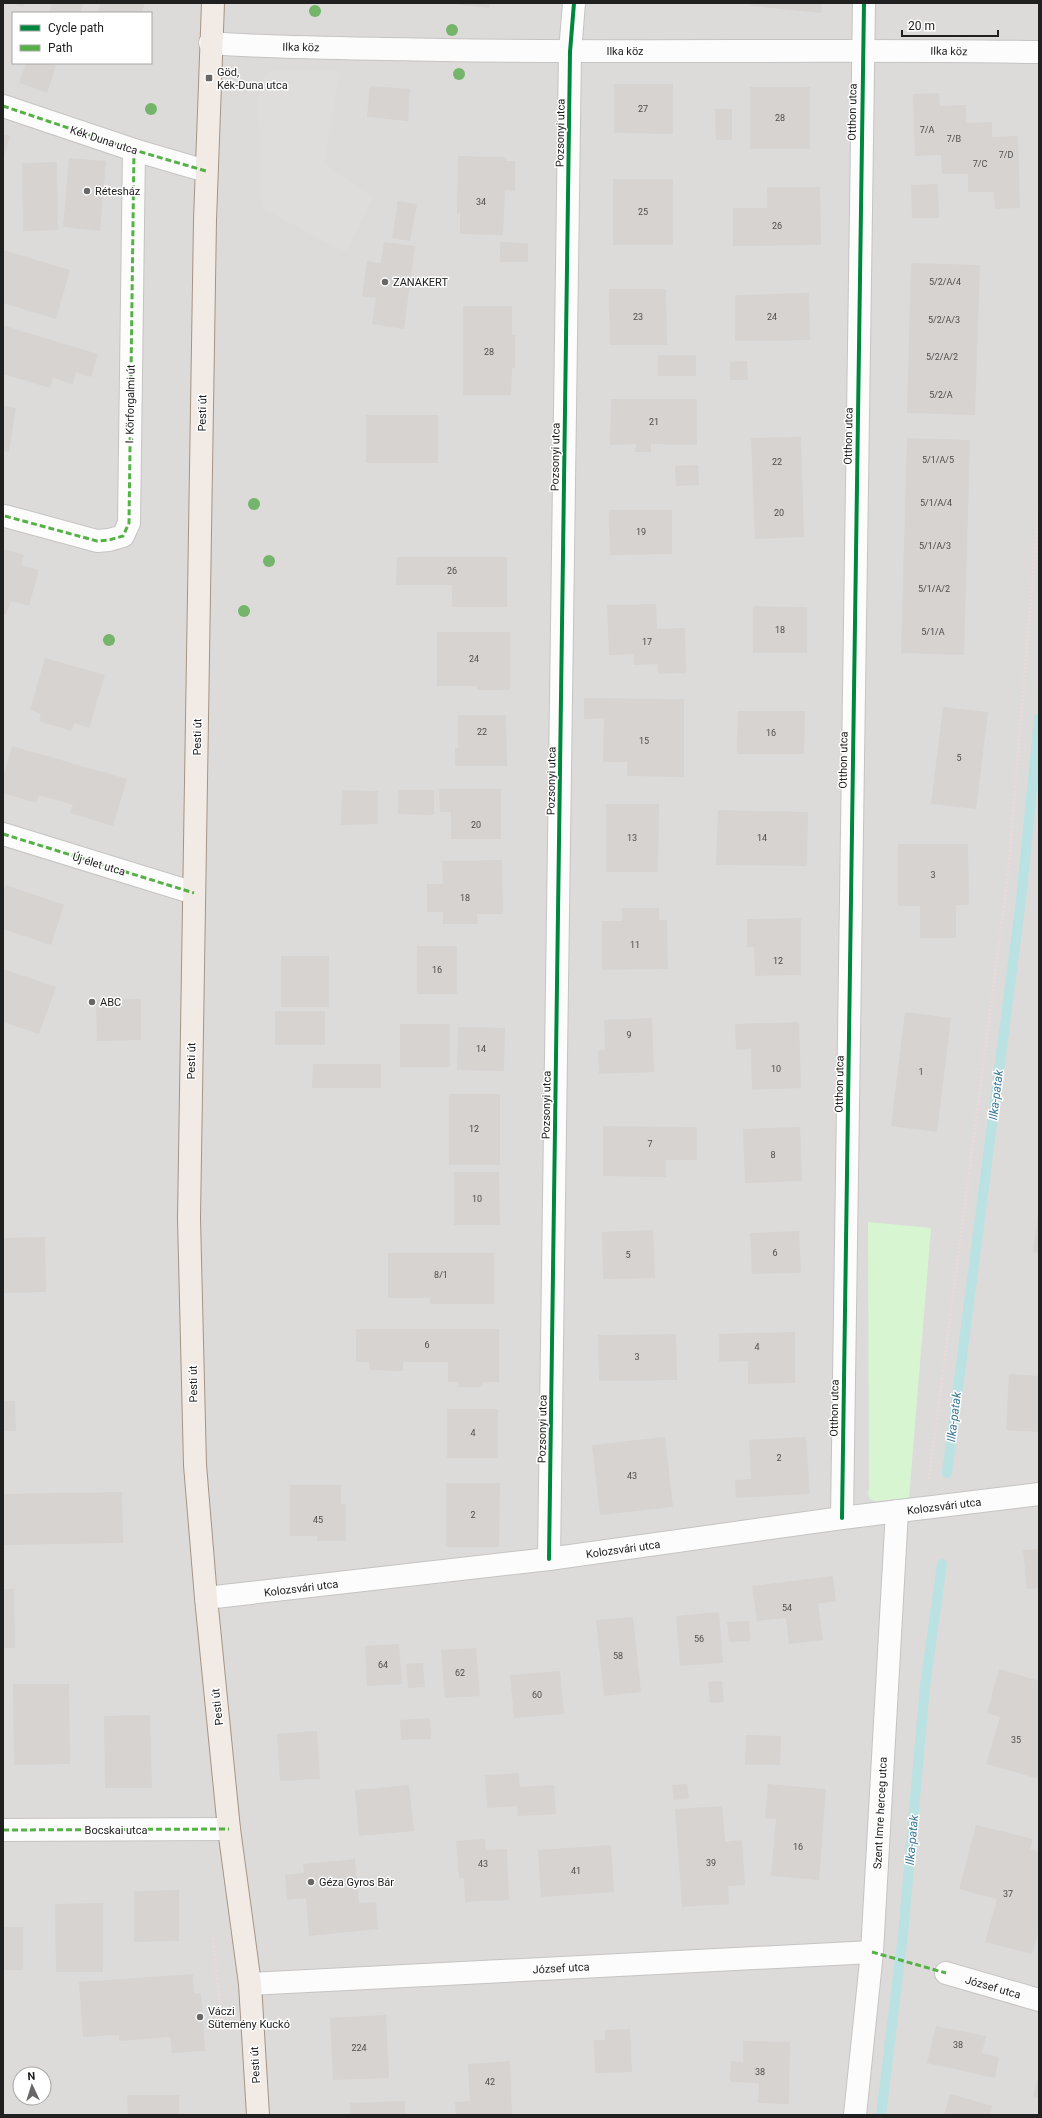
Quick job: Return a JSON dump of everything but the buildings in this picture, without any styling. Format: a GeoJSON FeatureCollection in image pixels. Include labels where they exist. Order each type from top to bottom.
{"type":"FeatureCollection","features":[{"type":"Feature","properties":{"kind":"main road","name":"Pesti út"},"geometry":{"type":"LineString","coordinates":[[213,3],[210,43],[206,171],[188,1218],[195,1465],[206,1598],[229,1829],[250,1984],[258,2115]]}},
{"type":"Feature","properties":{"kind":"street","name":"Pozsonyi utca"},"geometry":{"type":"LineString","coordinates":[[549,1559],[570,52],[574,3]]}},
{"type":"Feature","properties":{"kind":"street","name":"Otthon utca"},"geometry":{"type":"LineString","coordinates":[[842,1518],[862,50],[864,3]]}},
{"type":"Feature","properties":{"kind":"street","name":"Ilka köz"},"geometry":{"type":"LineString","coordinates":[[210,43],[263,47],[570,52],[862,50],[1039,52]]}},
{"type":"Feature","properties":{"kind":"street","name":"Kék Duna utca"},"geometry":{"type":"LineString","coordinates":[[3,106],[134,150],[206,171]]}},
{"type":"Feature","properties":{"kind":"street","name":"I. Körforgalmi út"},"geometry":{"type":"LineString","coordinates":[[5,516],[97,541],[123,536],[129,523],[134,150]]}},
{"type":"Feature","properties":{"kind":"street","name":"Új élet utca"},"geometry":{"type":"LineString","coordinates":[[3,834],[194,893]]}},
{"type":"Feature","properties":{"kind":"street","name":"Kolozsvári utca"},"geometry":{"type":"LineString","coordinates":[[206,1598],[549,1559],[842,1518],[926,1509],[1039,1494]]}},
{"type":"Feature","properties":{"kind":"street","name":"Szent Imre herceg utca"},"geometry":{"type":"LineString","coordinates":[[855,2115],[872,1952],[898,1511]]}},
{"type":"Feature","properties":{"kind":"street","name":"Bocskai utca"},"geometry":{"type":"LineString","coordinates":[[3,1830],[229,1829]]}},
{"type":"Feature","properties":{"kind":"street","name":"József utca"},"geometry":{"type":"LineString","coordinates":[[250,1984],[872,1952]]}},
{"type":"Feature","properties":{"kind":"street","name":"József utca"},"geometry":{"type":"LineString","coordinates":[[946,1973],[1039,2000]]}},
{"type":"Feature","properties":{"kind":"path"},"geometry":{"type":"LineString","coordinates":[[926,1509],[1008,875],[1039,501]]}},
{"type":"Feature","properties":{"kind":"path"},"geometry":{"type":"LineString","coordinates":[[213,1931],[222,2026]]}},
{"type":"Feature","properties":{"kind":"shaded area"},"geometry":{"type":"Polygon","coordinates":[[[3,3],[1039,3],[1039,2115],[3,2115],[3,3]]]}},
{"type":"Feature","properties":{"kind":"shaded area"},"geometry":{"type":"Polygon","coordinates":[[[269,71],[340,71],[324,164],[373,197],[346,253],[262,208],[258,83],[269,71]]]}},
{"type":"Feature","properties":{"kind":"green space"},"geometry":{"type":"Polygon","coordinates":[[[868,1222],[931,1228],[909,1498],[875,1501],[870,1499],[868,1494],[868,1222]]]}},
{"type":"Feature","properties":{"kind":"waterway","name":"Ilka-patak"},"geometry":{"type":"LineString","coordinates":[[947,1473],[1021,900],[1039,718]]}},
{"type":"Feature","properties":{"kind":"waterway","name":"Ilka-patak"},"geometry":{"type":"LineString","coordinates":[[881,2115],[903,1934],[925,1686],[942,1564]]}},
{"type":"Feature","properties":{"kind":"marked path"},"geometry":{"type":"LineString","coordinates":[[3,106],[134,150],[206,171]]}},
{"type":"Feature","properties":{"kind":"marked path"},"geometry":{"type":"LineString","coordinates":[[5,516],[97,541],[109,540],[123,536],[129,523],[134,150]]}},
{"type":"Feature","properties":{"kind":"marked path"},"geometry":{"type":"LineString","coordinates":[[3,834],[194,893]]}},
{"type":"Feature","properties":{"kind":"marked path"},"geometry":{"type":"LineString","coordinates":[[3,1830],[229,1829]]}},
{"type":"Feature","properties":{"kind":"marked path"},"geometry":{"type":"LineString","coordinates":[[872,1952],[946,1973]]}},
{"type":"Feature","properties":{"kind":"cycle path"},"geometry":{"type":"LineString","coordinates":[[549,1559],[570,52],[574,3]]}},
{"type":"Feature","properties":{"kind":"cycle path"},"geometry":{"type":"LineString","coordinates":[[842,1518],[864,3]]}},
{"type":"Feature","properties":{"kind":"place","name":"Göd, Kék-Duna utca"},"geometry":{"type":"Point","coordinates":[209,78]}},
{"type":"Feature","properties":{"kind":"place","name":"Rétesház"},"geometry":{"type":"Point","coordinates":[87,191]}},
{"type":"Feature","properties":{"kind":"place","name":"ZANAKERT"},"geometry":{"type":"Point","coordinates":[385,282]}},
{"type":"Feature","properties":{"kind":"place","name":"ABC"},"geometry":{"type":"Point","coordinates":[92,1002]}},
{"type":"Feature","properties":{"kind":"place","name":"Géza Gyros Bár"},"geometry":{"type":"Point","coordinates":[311,1882]}},
{"type":"Feature","properties":{"kind":"place","name":"Váczi Sütemény Kuckó"},"geometry":{"type":"Point","coordinates":[200,2017]}}]}
